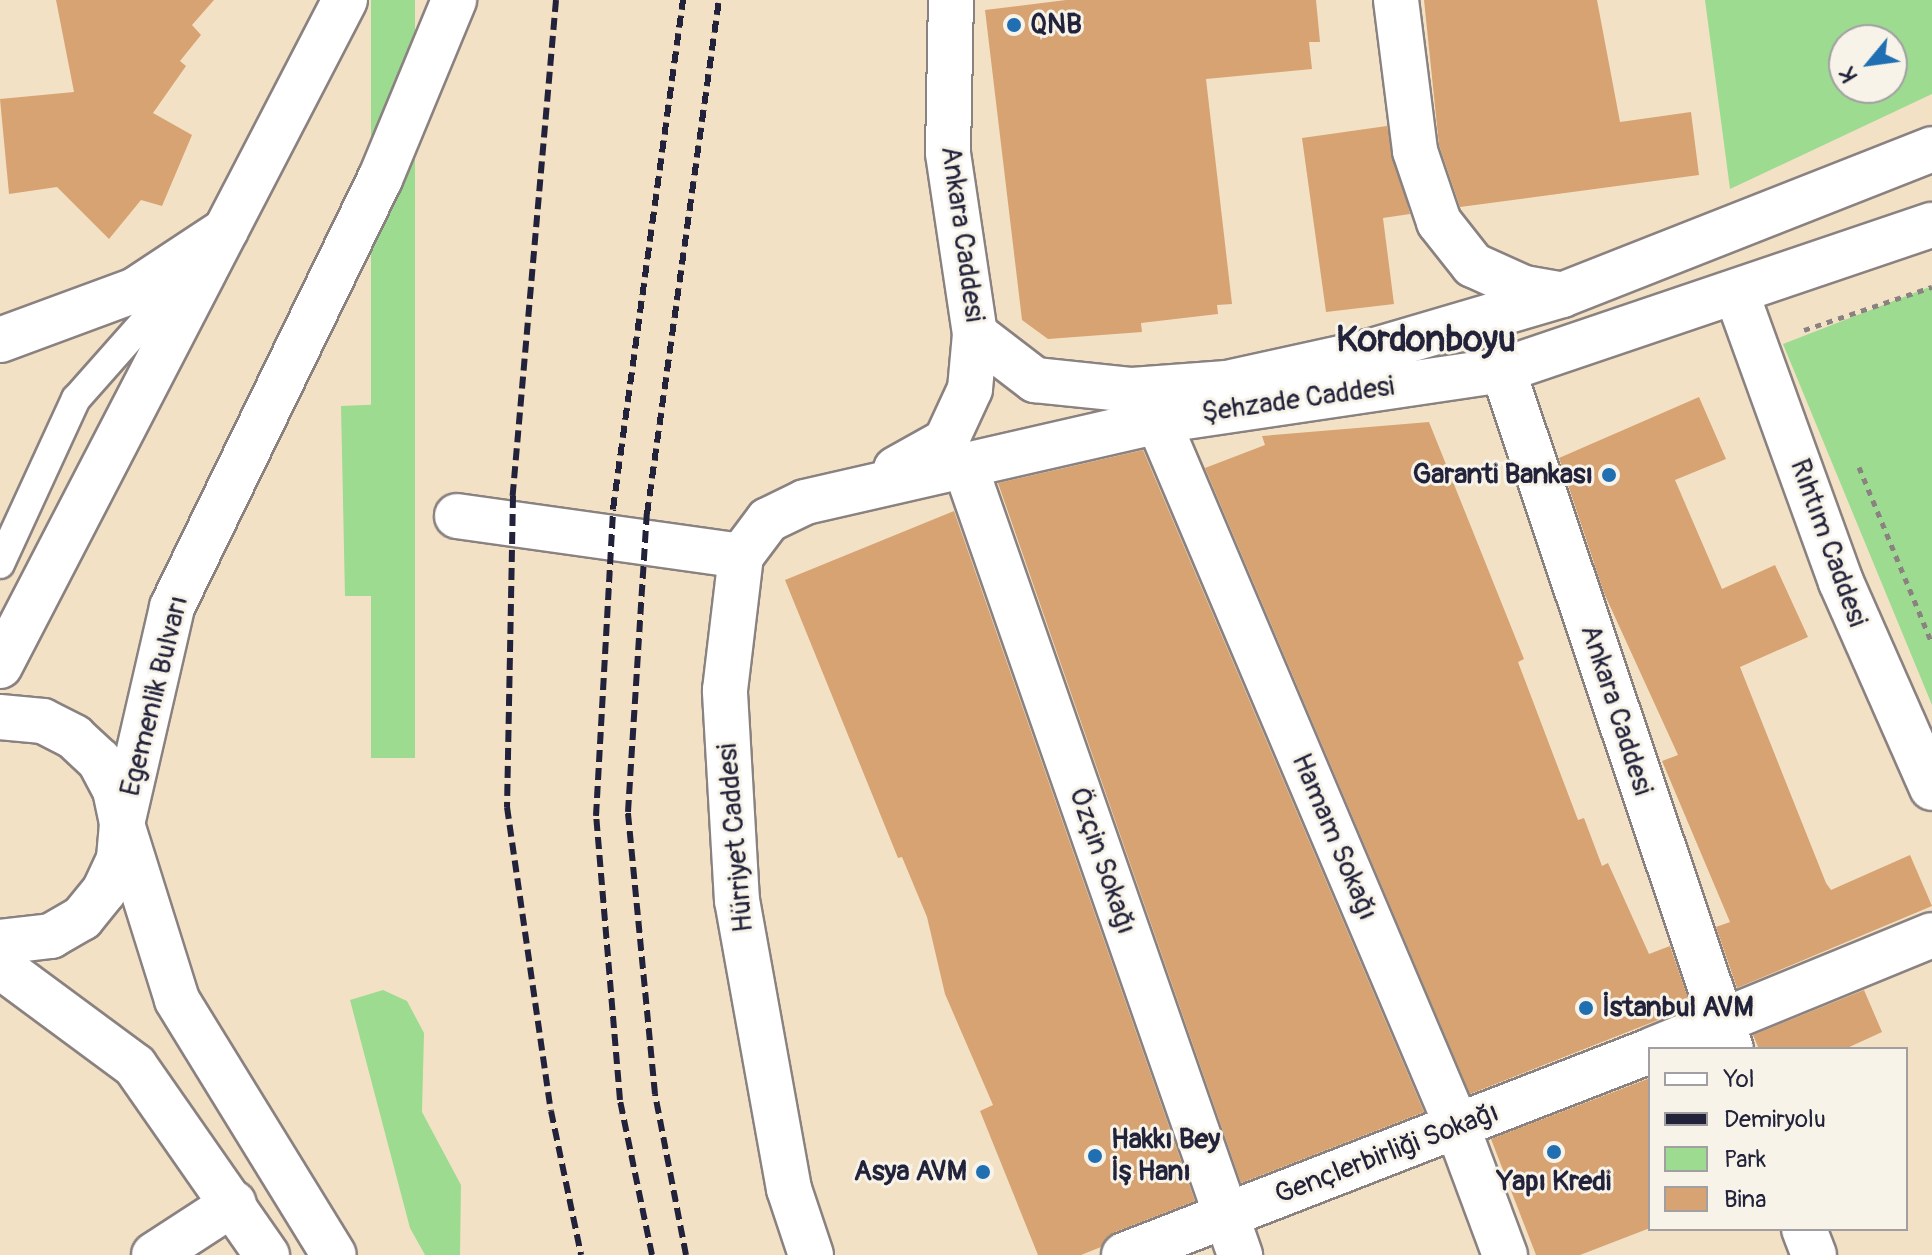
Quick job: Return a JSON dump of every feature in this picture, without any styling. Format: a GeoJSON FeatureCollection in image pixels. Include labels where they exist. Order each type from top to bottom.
{"type":"FeatureCollection","features":[{"type":"Feature","properties":{"kind":"street"},"geometry":{"type":"LineString","coordinates":[[0,666],[345,0]]}},
{"type":"Feature","properties":{"kind":"street","name":"Egemenlik Bulvarı"},"geometry":{"type":"LineString","coordinates":[[334,1255],[177,1000],[135,822],[172,607],[380,179],[454,0]]}},
{"type":"Feature","properties":{"kind":"street","name":"Ankara Caddesi"},"geometry":{"type":"LineString","coordinates":[[951,0],[948,153],[975,334],[1035,380],[1132,390],[1227,383],[1372,351],[1562,295]]}},
{"type":"Feature","properties":{"kind":"street"},"geometry":{"type":"LineString","coordinates":[[1396,0],[1415,151],[1439,222],[1473,265],[1524,288],[1562,295],[1932,149]]}},
{"type":"Feature","properties":{"kind":"street","name":"Şehzade Caddesi"},"geometry":{"type":"LineString","coordinates":[[859,489],[1158,421],[1503,370],[1932,225]]}},
{"type":"Feature","properties":{"kind":"street"},"geometry":{"type":"LineString","coordinates":[[0,340],[135,290],[226,230]]}},
{"type":"Feature","properties":{"kind":"street","name":"Rıhtım Caddesi"},"geometry":{"type":"LineString","coordinates":[[1736,292],[1841,582],[1932,788]]}},
{"type":"Feature","properties":{"kind":"street"},"geometry":{"type":"LineString","coordinates":[[457,516],[741,556],[768,520],[805,502],[859,489],[946,441],[970,389],[975,334]]}},
{"type":"Feature","properties":{"kind":"street","name":"Ankara Caddesi"},"geometry":{"type":"LineString","coordinates":[[1503,370],[1726,1036]]}},
{"type":"Feature","properties":{"kind":"street","name":"Hamam Sokağı"},"geometry":{"type":"LineString","coordinates":[[1158,421],[1457,1126],[1505,1255]]}},
{"type":"Feature","properties":{"kind":"street","name":"Özçin Sokağı"},"geometry":{"type":"LineString","coordinates":[[965,466],[1233,1236]]}},
{"type":"Feature","properties":{"kind":"street","name":"Hürriyet Caddesi"},"geometry":{"type":"LineString","coordinates":[[741,556],[725,690],[737,901],[789,1189],[811,1255]]}},
{"type":"Feature","properties":{"kind":"street"},"geometry":{"type":"LineString","coordinates":[[0,717],[43,721],[74,737],[99,760],[135,822],[104,891],[82,918],[51,936],[0,942]]}},
{"type":"Feature","properties":{"kind":"street","name":"Gençlerbirliği Sokağı"},"geometry":{"type":"LineString","coordinates":[[1668,1047],[1726,1036],[1932,935]]}},
{"type":"Feature","properties":{"kind":"street"},"geometry":{"type":"LineString","coordinates":[[0,966],[135,1066],[234,1203],[267,1255]]}},
{"type":"Feature","properties":{"kind":"street","name":"Gençlerbirliği Sokağı"},"geometry":{"type":"LineString","coordinates":[[1124,1255],[1233,1236],[1457,1126],[1648,1052]]}},
{"type":"Feature","properties":{"kind":"street"},"geometry":{"type":"LineString","coordinates":[[154,1255],[234,1203]]}},
{"type":"Feature","properties":{"kind":"street"},"geometry":{"type":"LineString","coordinates":[[1805,1231],[1814,1255]]}},
{"type":"Feature","properties":{"kind":"lane"},"geometry":{"type":"LineString","coordinates":[[0,564],[76,399],[226,230]]}},
{"type":"Feature","properties":{"kind":"path"},"geometry":{"type":"LineString","coordinates":[[1808,344],[1802,330],[1932,287]]}},
{"type":"Feature","properties":{"kind":"path"},"geometry":{"type":"LineString","coordinates":[[1855,459],[1932,643]]}},
{"type":"Feature","properties":{"kind":"green space"},"geometry":{"type":"Polygon","coordinates":[[[371,0],[415,0],[415,758],[371,758],[371,0]]]}},
{"type":"Feature","properties":{"kind":"green space"},"geometry":{"type":"Polygon","coordinates":[[[1705,0],[1932,0],[1932,94],[1730,189],[1705,0]]]}},
{"type":"Feature","properties":{"kind":"green space"},"geometry":{"type":"Polygon","coordinates":[[[1932,286],[1932,705],[1783,344],[1932,286]]]}},
{"type":"Feature","properties":{"kind":"green space"},"geometry":{"type":"Polygon","coordinates":[[[413,403],[391,596],[345,596],[341,406],[413,403]]]}},
{"type":"Feature","properties":{"kind":"green space"},"geometry":{"type":"Polygon","coordinates":[[[383,990],[407,1001],[424,1033],[422,1112],[461,1185],[460,1255],[425,1255],[410,1228],[350,1000],[383,990]]]}},
{"type":"Feature","properties":{"kind":"building"},"geometry":{"type":"Polygon","coordinates":[[[56,0],[214,0],[192,25],[201,35],[180,61],[186,66],[153,113],[192,135],[162,206],[141,200],[109,239],[57,187],[9,194],[0,99],[74,92],[56,0]]]}},
{"type":"Feature","properties":{"kind":"building"},"geometry":{"type":"Polygon","coordinates":[[[1066,0],[1316,0],[1320,42],[1309,42],[1312,69],[1206,79],[1232,304],[1217,305],[1218,314],[1141,323],[1142,332],[1048,339],[1022,320],[985,10],[1066,0]]]}},
{"type":"Feature","properties":{"kind":"building"},"geometry":{"type":"Polygon","coordinates":[[[1424,0],[1597,0],[1620,122],[1691,112],[1699,175],[1460,207],[1439,145],[1424,0]]]}},
{"type":"Feature","properties":{"kind":"building"},"geometry":{"type":"Polygon","coordinates":[[[1387,126],[1410,214],[1383,218],[1394,304],[1326,312],[1302,138],[1387,126]]]}},
{"type":"Feature","properties":{"kind":"building"},"geometry":{"type":"Polygon","coordinates":[[[1699,397],[1726,459],[1675,480],[1722,589],[1775,565],[1808,637],[1740,667],[1826,883],[1831,890],[1910,855],[1932,906],[1737,988],[1716,927],[1730,922],[1662,761],[1678,755],[1604,593],[1559,458],[1699,397]]]}},
{"type":"Feature","properties":{"kind":"building"},"geometry":{"type":"Polygon","coordinates":[[[1429,422],[1524,659],[1518,662],[1578,820],[1584,818],[1602,866],[1608,863],[1649,954],[1670,946],[1691,1007],[1470,1094],[1205,468],[1265,445],[1262,436],[1429,422]]]}},
{"type":"Feature","properties":{"kind":"building"},"geometry":{"type":"Polygon","coordinates":[[[1143,450],[1424,1112],[1241,1183],[998,483],[1143,450]]]}},
{"type":"Feature","properties":{"kind":"building"},"geometry":{"type":"Polygon","coordinates":[[[954,511],[1195,1201],[1115,1232],[1101,1247],[1081,1255],[1038,1255],[980,1111],[993,1105],[945,994],[927,917],[902,857],[898,858],[785,580],[954,511]]]}},
{"type":"Feature","properties":{"kind":"building"},"geometry":{"type":"Polygon","coordinates":[[[1864,990],[1882,1032],[1849,1047],[1758,1047],[1753,1035],[1864,990]]]}},
{"type":"Feature","properties":{"kind":"building"},"geometry":{"type":"Polygon","coordinates":[[[1648,1079],[1648,1229],[1580,1255],[1536,1255],[1491,1139],[1648,1079]]]}},
{"type":"Feature","properties":{"kind":"railway"},"geometry":{"type":"LineString","coordinates":[[556,0],[513,496],[507,807],[551,1111],[581,1255]]}},
{"type":"Feature","properties":{"kind":"railway"},"geometry":{"type":"LineString","coordinates":[[652,1255],[620,1100],[596,816],[613,509],[683,0]]}},
{"type":"Feature","properties":{"kind":"railway"},"geometry":{"type":"LineString","coordinates":[[686,1255],[655,1094],[628,812],[647,514],[719,0]]}},
{"type":"Feature","properties":{"kind":"place","name":"QNB"},"geometry":{"type":"Point","coordinates":[1014,25]}},
{"type":"Feature","properties":{"kind":"place","name":"Garanti Bankası"},"geometry":{"type":"Point","coordinates":[1609,475]}},
{"type":"Feature","properties":{"kind":"place","name":"İstanbul AVM"},"geometry":{"type":"Point","coordinates":[1586,1008]}},
{"type":"Feature","properties":{"kind":"place","name":"Yapı Kredi"},"geometry":{"type":"Point","coordinates":[1554,1152]}},
{"type":"Feature","properties":{"kind":"place","name":"Hakkı Bey İş Hanı"},"geometry":{"type":"Point","coordinates":[1095,1156]}},
{"type":"Feature","properties":{"kind":"place","name":"Asya AVM"},"geometry":{"type":"Point","coordinates":[983,1172]}},
{"type":"Feature","properties":{"kind":"district","name":"Kordonboyu"},"geometry":{"type":"Point","coordinates":[1426,340]}}]}
